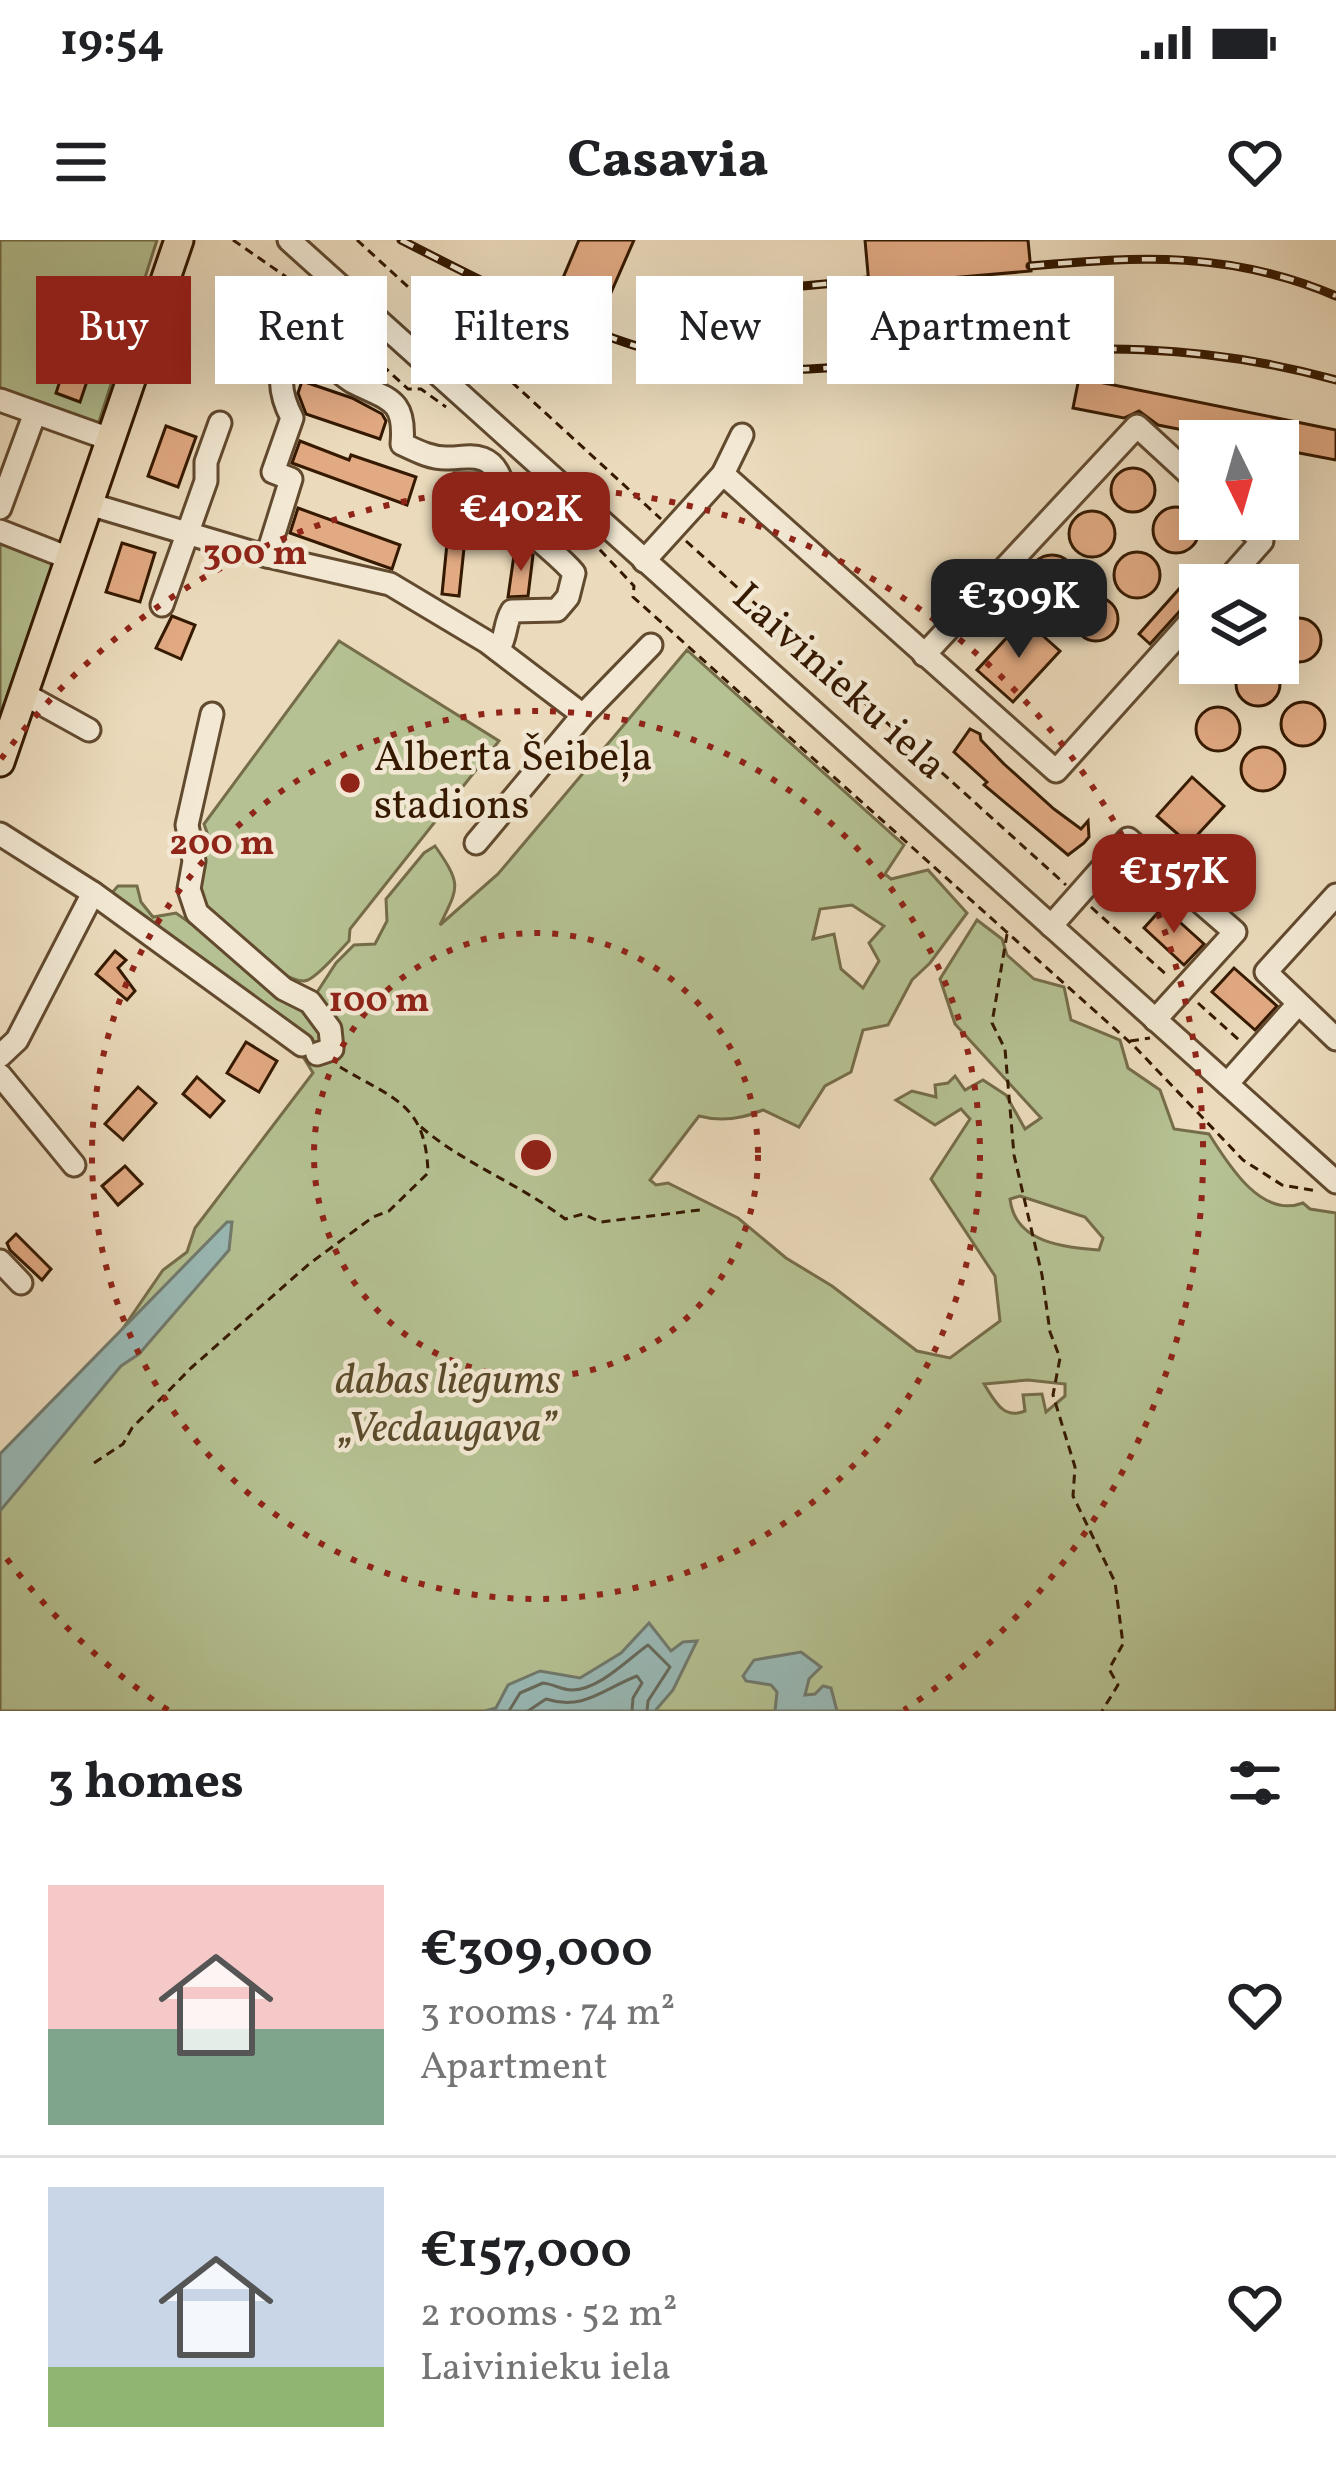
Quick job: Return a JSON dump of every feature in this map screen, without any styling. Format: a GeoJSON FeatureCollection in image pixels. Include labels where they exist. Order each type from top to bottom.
{"type":"FeatureCollection","features":[{"type":"Feature","properties":{"kind":"main road"},"geometry":{"type":"LineString","coordinates":[[0,762],[178,240]]}},
{"type":"Feature","properties":{"kind":"street","name":"Laivinieku iela"},"geometry":{"type":"LineString","coordinates":[[289,240],[1333,1180]]}},
{"type":"Feature","properties":{"kind":"street"},"geometry":{"type":"LineString","coordinates":[[267,556],[291,479],[273,472],[292,418],[281,378],[292,347],[395,403],[404,420],[402,444],[428,457],[463,455],[487,460],[498,472],[512,510],[574,573],[568,597],[557,610],[512,611],[498,650]]}},
{"type":"Feature","properties":{"kind":"street"},"geometry":{"type":"LineString","coordinates":[[0,400],[112,440]]}},
{"type":"Feature","properties":{"kind":"street"},"geometry":{"type":"LineString","coordinates":[[0,508],[35,413]]}},
{"type":"Feature","properties":{"kind":"street"},"geometry":{"type":"LineString","coordinates":[[162,605],[206,482],[206,462],[220,423]]}},
{"type":"Feature","properties":{"kind":"street"},"geometry":{"type":"LineString","coordinates":[[924,655],[1137,425],[1179,464]]}},
{"type":"Feature","properties":{"kind":"street"},"geometry":{"type":"LineString","coordinates":[[644,561],[723,474],[742,434]]}},
{"type":"Feature","properties":{"kind":"street"},"geometry":{"type":"LineString","coordinates":[[723,474],[1055,771],[1179,633]]}},
{"type":"Feature","properties":{"kind":"street"},"geometry":{"type":"LineString","coordinates":[[89,504],[267,556],[390,584],[498,650],[583,715]]}},
{"type":"Feature","properties":{"kind":"street"},"geometry":{"type":"LineString","coordinates":[[0,530],[69,558]]}},
{"type":"Feature","properties":{"kind":"street"},"geometry":{"type":"LineString","coordinates":[[1242,564],[1261,540]]}},
{"type":"Feature","properties":{"kind":"street"},"geometry":{"type":"LineString","coordinates":[[476,844],[583,715],[651,645]]}},
{"type":"Feature","properties":{"kind":"street"},"geometry":{"type":"LineString","coordinates":[[24,694],[89,730]]}},
{"type":"Feature","properties":{"kind":"street"},"geometry":{"type":"LineString","coordinates":[[0,834],[93,892],[310,1049],[332,1049],[330,1029],[310,1003],[284,989],[196,913],[189,889],[194,861],[187,825],[212,714]]}},
{"type":"Feature","properties":{"kind":"street"},"geometry":{"type":"LineString","coordinates":[[1051,926],[1128,839],[1234,932],[1155,1020]]}},
{"type":"Feature","properties":{"kind":"street"},"geometry":{"type":"LineString","coordinates":[[0,1057],[17,1040],[93,892]]}},
{"type":"Feature","properties":{"kind":"street"},"geometry":{"type":"LineString","coordinates":[[1336,896],[1266,972],[1336,1039]]}},
{"type":"Feature","properties":{"kind":"street"},"geometry":{"type":"LineString","coordinates":[[1226,1084],[1298,1004]]}},
{"type":"Feature","properties":{"kind":"street"},"geometry":{"type":"LineString","coordinates":[[0,1075],[74,1166]]}},
{"type":"Feature","properties":{"kind":"street"},"geometry":{"type":"LineString","coordinates":[[0,1261],[21,1283]]}},
{"type":"Feature","properties":{"kind":"path"},"geometry":{"type":"LineString","coordinates":[[233,240],[285,276],[408,389],[422,388],[459,418]]}},
{"type":"Feature","properties":{"kind":"path"},"geometry":{"type":"LineString","coordinates":[[357,240],[1253,1052]]}},
{"type":"Feature","properties":{"kind":"path"},"geometry":{"type":"LineString","coordinates":[[560,508],[634,586],[633,597],[1135,1047],[1243,1160],[1282,1185],[1333,1180]]}},
{"type":"Feature","properties":{"kind":"path"},"geometry":{"type":"LineString","coordinates":[[1007,932],[992,1023],[1005,1049],[1014,1155],[1050,1332],[1060,1358],[1053,1395],[1075,1467],[1073,1496],[1115,1582],[1124,1644],[1108,1669],[1118,1685],[1102,1711]]}},
{"type":"Feature","properties":{"kind":"path"},"geometry":{"type":"LineString","coordinates":[[310,1049],[406,1106],[442,1145],[471,1158],[565,1219],[583,1214],[601,1222],[700,1210]]}},
{"type":"Feature","properties":{"kind":"path"},"geometry":{"type":"LineString","coordinates":[[94,1463],[123,1444],[132,1428],[191,1368],[309,1264],[414,1190],[428,1173],[420,1126]]}},
{"type":"Feature","properties":{"kind":"green space"},"geometry":{"type":"Polygon","coordinates":[[[0,240],[157,240],[146,276],[36,276],[36,384],[111,384],[98,425],[0,398],[0,240]]]}},
{"type":"Feature","properties":{"kind":"green space"},"geometry":{"type":"Polygon","coordinates":[[[0,542],[54,561],[0,716],[0,542]]]}},
{"type":"Feature","properties":{"kind":"green space","name":"Alberta Šeibeļa stadions"},"geometry":{"type":"Polygon","coordinates":[[[339,641],[499,741],[350,929],[349,941],[313,977],[297,980],[263,961],[226,930],[200,899],[195,882],[211,844],[204,824],[339,641]]]}},
{"type":"Feature","properties":{"kind":"green space","name":"dabas liegums „Vecdaugava”"},"geometry":{"type":"Polygon","coordinates":[[[687,650],[904,845],[885,874],[891,879],[928,870],[967,913],[912,980],[888,1025],[863,1030],[851,1072],[825,1086],[799,1127],[763,1110],[731,1119],[699,1116],[650,1180],[656,1185],[668,1183],[738,1218],[917,1351],[950,1358],[1000,1321],[995,1276],[931,1179],[970,1119],[961,1109],[935,1125],[896,1100],[912,1091],[936,1097],[935,1085],[955,1076],[965,1090],[983,1080],[1006,1095],[1025,1129],[1041,1118],[955,1024],[940,979],[977,920],[1002,939],[1007,955],[1034,979],[1064,987],[1071,1020],[1120,1040],[1128,1068],[1160,1090],[1174,1129],[1209,1134],[1247,1186],[1273,1203],[1303,1203],[1310,1209],[1336,1213],[1336,1711],[0,1711],[0,1460],[93,1372],[163,1270],[187,1252],[195,1228],[313,1073],[294,1042],[110,895],[118,886],[137,886],[141,902],[153,917],[176,913],[314,997],[354,945],[375,944],[387,921],[386,899],[424,853],[435,846],[454,879],[454,894],[440,925],[498,874],[687,650]],[[852,905],[820,909],[813,939],[834,934],[841,969],[863,988],[879,961],[869,943],[884,926],[852,905]],[[1020,1196],[1010,1199],[1014,1214],[1031,1234],[1056,1244],[1099,1250],[1103,1238],[1085,1217],[1020,1196]],[[1028,1380],[984,1384],[1000,1407],[1011,1413],[1025,1411],[1023,1395],[1042,1394],[1046,1412],[1065,1396],[1065,1384],[1028,1380]]]}},
{"type":"Feature","properties":{"kind":"water"},"geometry":{"type":"Polygon","coordinates":[[[232,1222],[229,1250],[139,1354],[121,1366],[0,1511],[0,1454],[232,1222]]]}},
{"type":"Feature","properties":{"kind":"water"},"geometry":{"type":"Polygon","coordinates":[[[649,1623],[671,1651],[683,1642],[697,1641],[673,1690],[655,1711],[485,1711],[496,1708],[508,1685],[540,1671],[580,1678],[621,1653],[649,1623]]]}},
{"type":"Feature","properties":{"kind":"water"},"geometry":{"type":"Polygon","coordinates":[[[801,1652],[821,1667],[809,1679],[805,1695],[823,1686],[831,1688],[837,1711],[775,1711],[777,1692],[771,1685],[746,1681],[743,1676],[754,1660],[801,1652]]]}},
{"type":"Feature","properties":{"kind":"building"},"geometry":{"type":"Polygon","coordinates":[[[579,240],[634,240],[612,290],[612,276],[564,276],[579,240]]]}},
{"type":"Feature","properties":{"kind":"building"},"geometry":{"type":"Polygon","coordinates":[[[865,240],[1028,240],[1031,271],[868,276],[865,240]]]}},
{"type":"Feature","properties":{"kind":"building"},"geometry":{"type":"Polygon","coordinates":[[[59,384],[86,384],[80,402],[56,393],[59,384]]]}},
{"type":"Feature","properties":{"kind":"building"},"geometry":{"type":"Polygon","coordinates":[[[301,384],[311,384],[382,414],[386,421],[380,439],[306,414],[298,393],[301,384]]]}},
{"type":"Feature","properties":{"kind":"building"},"geometry":{"type":"Polygon","coordinates":[[[1078,384],[1109,384],[1287,420],[1179,420],[1179,429],[1158,425],[1139,411],[1124,418],[1073,408],[1078,384]]]}},
{"type":"Feature","properties":{"kind":"building"},"geometry":{"type":"Polygon","coordinates":[[[1299,423],[1336,430],[1336,460],[1299,453],[1299,423]]]}},
{"type":"Feature","properties":{"kind":"building"},"geometry":{"type":"Polygon","coordinates":[[[166,426],[196,437],[178,487],[148,476],[166,426]]]}},
{"type":"Feature","properties":{"kind":"building"},"geometry":{"type":"Polygon","coordinates":[[[300,441],[349,460],[351,455],[416,477],[407,505],[292,463],[300,441]]]}},
{"type":"Feature","properties":{"kind":"building"},"geometry":{"type":"Polygon","coordinates":[[[1133,468],[1149,474],[1155,490],[1149,506],[1133,512],[1117,506],[1111,490],[1117,474],[1133,468]]]}},
{"type":"Feature","properties":{"kind":"building"},"geometry":{"type":"Polygon","coordinates":[[[454,473],[477,473],[486,483],[481,531],[466,529],[459,596],[442,594],[454,473]]]}},
{"type":"Feature","properties":{"kind":"building"},"geometry":{"type":"Polygon","coordinates":[[[1176,507],[1179,540],[1196,540],[1176,553],[1160,546],[1153,530],[1160,514],[1176,507]]]}},
{"type":"Feature","properties":{"kind":"building"},"geometry":{"type":"Polygon","coordinates":[[[298,508],[400,545],[392,569],[290,533],[298,508]]]}},
{"type":"Feature","properties":{"kind":"building"},"geometry":{"type":"Polygon","coordinates":[[[1092,511],[1108,518],[1115,534],[1108,550],[1092,557],[1076,550],[1069,534],[1076,518],[1092,511]]]}},
{"type":"Feature","properties":{"kind":"building"},"geometry":{"type":"Polygon","coordinates":[[[122,543],[155,553],[140,602],[106,592],[122,543]]]}},
{"type":"Feature","properties":{"kind":"building"},"geometry":{"type":"Polygon","coordinates":[[[515,548],[533,555],[528,596],[508,597],[515,548]]]}},
{"type":"Feature","properties":{"kind":"building"},"geometry":{"type":"Polygon","coordinates":[[[1137,552],[1153,559],[1160,575],[1153,591],[1137,598],[1121,591],[1114,575],[1121,559],[1137,552]]]}},
{"type":"Feature","properties":{"kind":"building"},"geometry":{"type":"Polygon","coordinates":[[[1052,555],[1068,562],[1075,578],[1068,594],[1052,601],[1036,594],[1029,578],[1036,562],[1052,555]]]}},
{"type":"Feature","properties":{"kind":"building"},"geometry":{"type":"Polygon","coordinates":[[[1179,589],[1179,612],[1150,644],[1139,634],[1179,589]]]}},
{"type":"Feature","properties":{"kind":"building"},"geometry":{"type":"Polygon","coordinates":[[[1096,597],[1112,603],[1118,619],[1112,635],[1096,641],[1080,635],[1074,619],[1080,603],[1096,597]]]}},
{"type":"Feature","properties":{"kind":"building"},"geometry":{"type":"Polygon","coordinates":[[[172,616],[195,625],[181,659],[156,648],[172,616]]]}},
{"type":"Feature","properties":{"kind":"building"},"geometry":{"type":"Polygon","coordinates":[[[1299,618],[1319,632],[1319,648],[1299,662],[1299,618]]]}},
{"type":"Feature","properties":{"kind":"building"},"geometry":{"type":"Polygon","coordinates":[[[1024,619],[1060,651],[1013,702],[977,670],[1024,619]]]}},
{"type":"Feature","properties":{"kind":"building"},"geometry":{"type":"Polygon","coordinates":[[[1236,684],[1280,684],[1279,693],[1267,705],[1249,705],[1237,693],[1236,684]]]}},
{"type":"Feature","properties":{"kind":"building"},"geometry":{"type":"Polygon","coordinates":[[[1303,702],[1318,709],[1325,724],[1318,739],[1303,746],[1288,739],[1281,724],[1288,709],[1303,702]]]}},
{"type":"Feature","properties":{"kind":"building"},"geometry":{"type":"Polygon","coordinates":[[[1218,707],[1233,714],[1240,729],[1233,744],[1218,751],[1203,744],[1196,729],[1203,714],[1218,707]]]}},
{"type":"Feature","properties":{"kind":"building"},"geometry":{"type":"Polygon","coordinates":[[[970,729],[1054,809],[1081,829],[1088,821],[1089,837],[1084,843],[1068,855],[984,785],[987,782],[954,752],[970,729]]]}},
{"type":"Feature","properties":{"kind":"building"},"geometry":{"type":"Polygon","coordinates":[[[1263,747],[1279,753],[1285,769],[1279,785],[1263,791],[1247,785],[1241,769],[1247,753],[1263,747]]]}},
{"type":"Feature","properties":{"kind":"building"},"geometry":{"type":"Polygon","coordinates":[[[1192,777],[1224,806],[1189,844],[1157,816],[1192,777]]]}},
{"type":"Feature","properties":{"kind":"building"},"geometry":{"type":"Polygon","coordinates":[[[1163,907],[1204,944],[1184,965],[1144,928],[1163,907]]]}},
{"type":"Feature","properties":{"kind":"building"},"geometry":{"type":"Polygon","coordinates":[[[115,951],[126,960],[118,968],[135,991],[127,1000],[96,974],[115,951]]]}},
{"type":"Feature","properties":{"kind":"building"},"geometry":{"type":"Polygon","coordinates":[[[1234,968],[1277,1006],[1255,1030],[1212,992],[1234,968]]]}},
{"type":"Feature","properties":{"kind":"building"},"geometry":{"type":"Polygon","coordinates":[[[246,1042],[277,1061],[259,1092],[227,1073],[246,1042]]]}},
{"type":"Feature","properties":{"kind":"building"},"geometry":{"type":"Polygon","coordinates":[[[197,1077],[224,1101],[210,1117],[183,1094],[197,1077]]]}},
{"type":"Feature","properties":{"kind":"building"},"geometry":{"type":"Polygon","coordinates":[[[138,1087],[156,1103],[123,1140],[105,1124],[138,1087]]]}},
{"type":"Feature","properties":{"kind":"building"},"geometry":{"type":"Polygon","coordinates":[[[125,1166],[142,1184],[118,1205],[102,1186],[125,1166]]]}},
{"type":"Feature","properties":{"kind":"building"},"geometry":{"type":"Polygon","coordinates":[[[16,1234],[51,1269],[42,1280],[10,1250],[7,1243],[16,1234]]]}},
{"type":"Feature","properties":{"kind":"railway"},"geometry":{"type":"LineString","coordinates":[[401,240],[597,333],[722,366],[807,369],[999,353],[1143,350],[1237,359],[1336,380]]}},
{"type":"Feature","properties":{"kind":"railway"},"geometry":{"type":"LineString","coordinates":[[1030,266],[1185,260],[1260,271],[1336,296]]}},
{"type":"Feature","properties":{"kind":"railway"},"geometry":{"type":"LineString","coordinates":[[803,286],[827,284]]}},
{"type":"Feature","properties":{"kind":"place","name":"Alberta Šeibeļa stadions"},"geometry":{"type":"Point","coordinates":[350,783]}}]}
